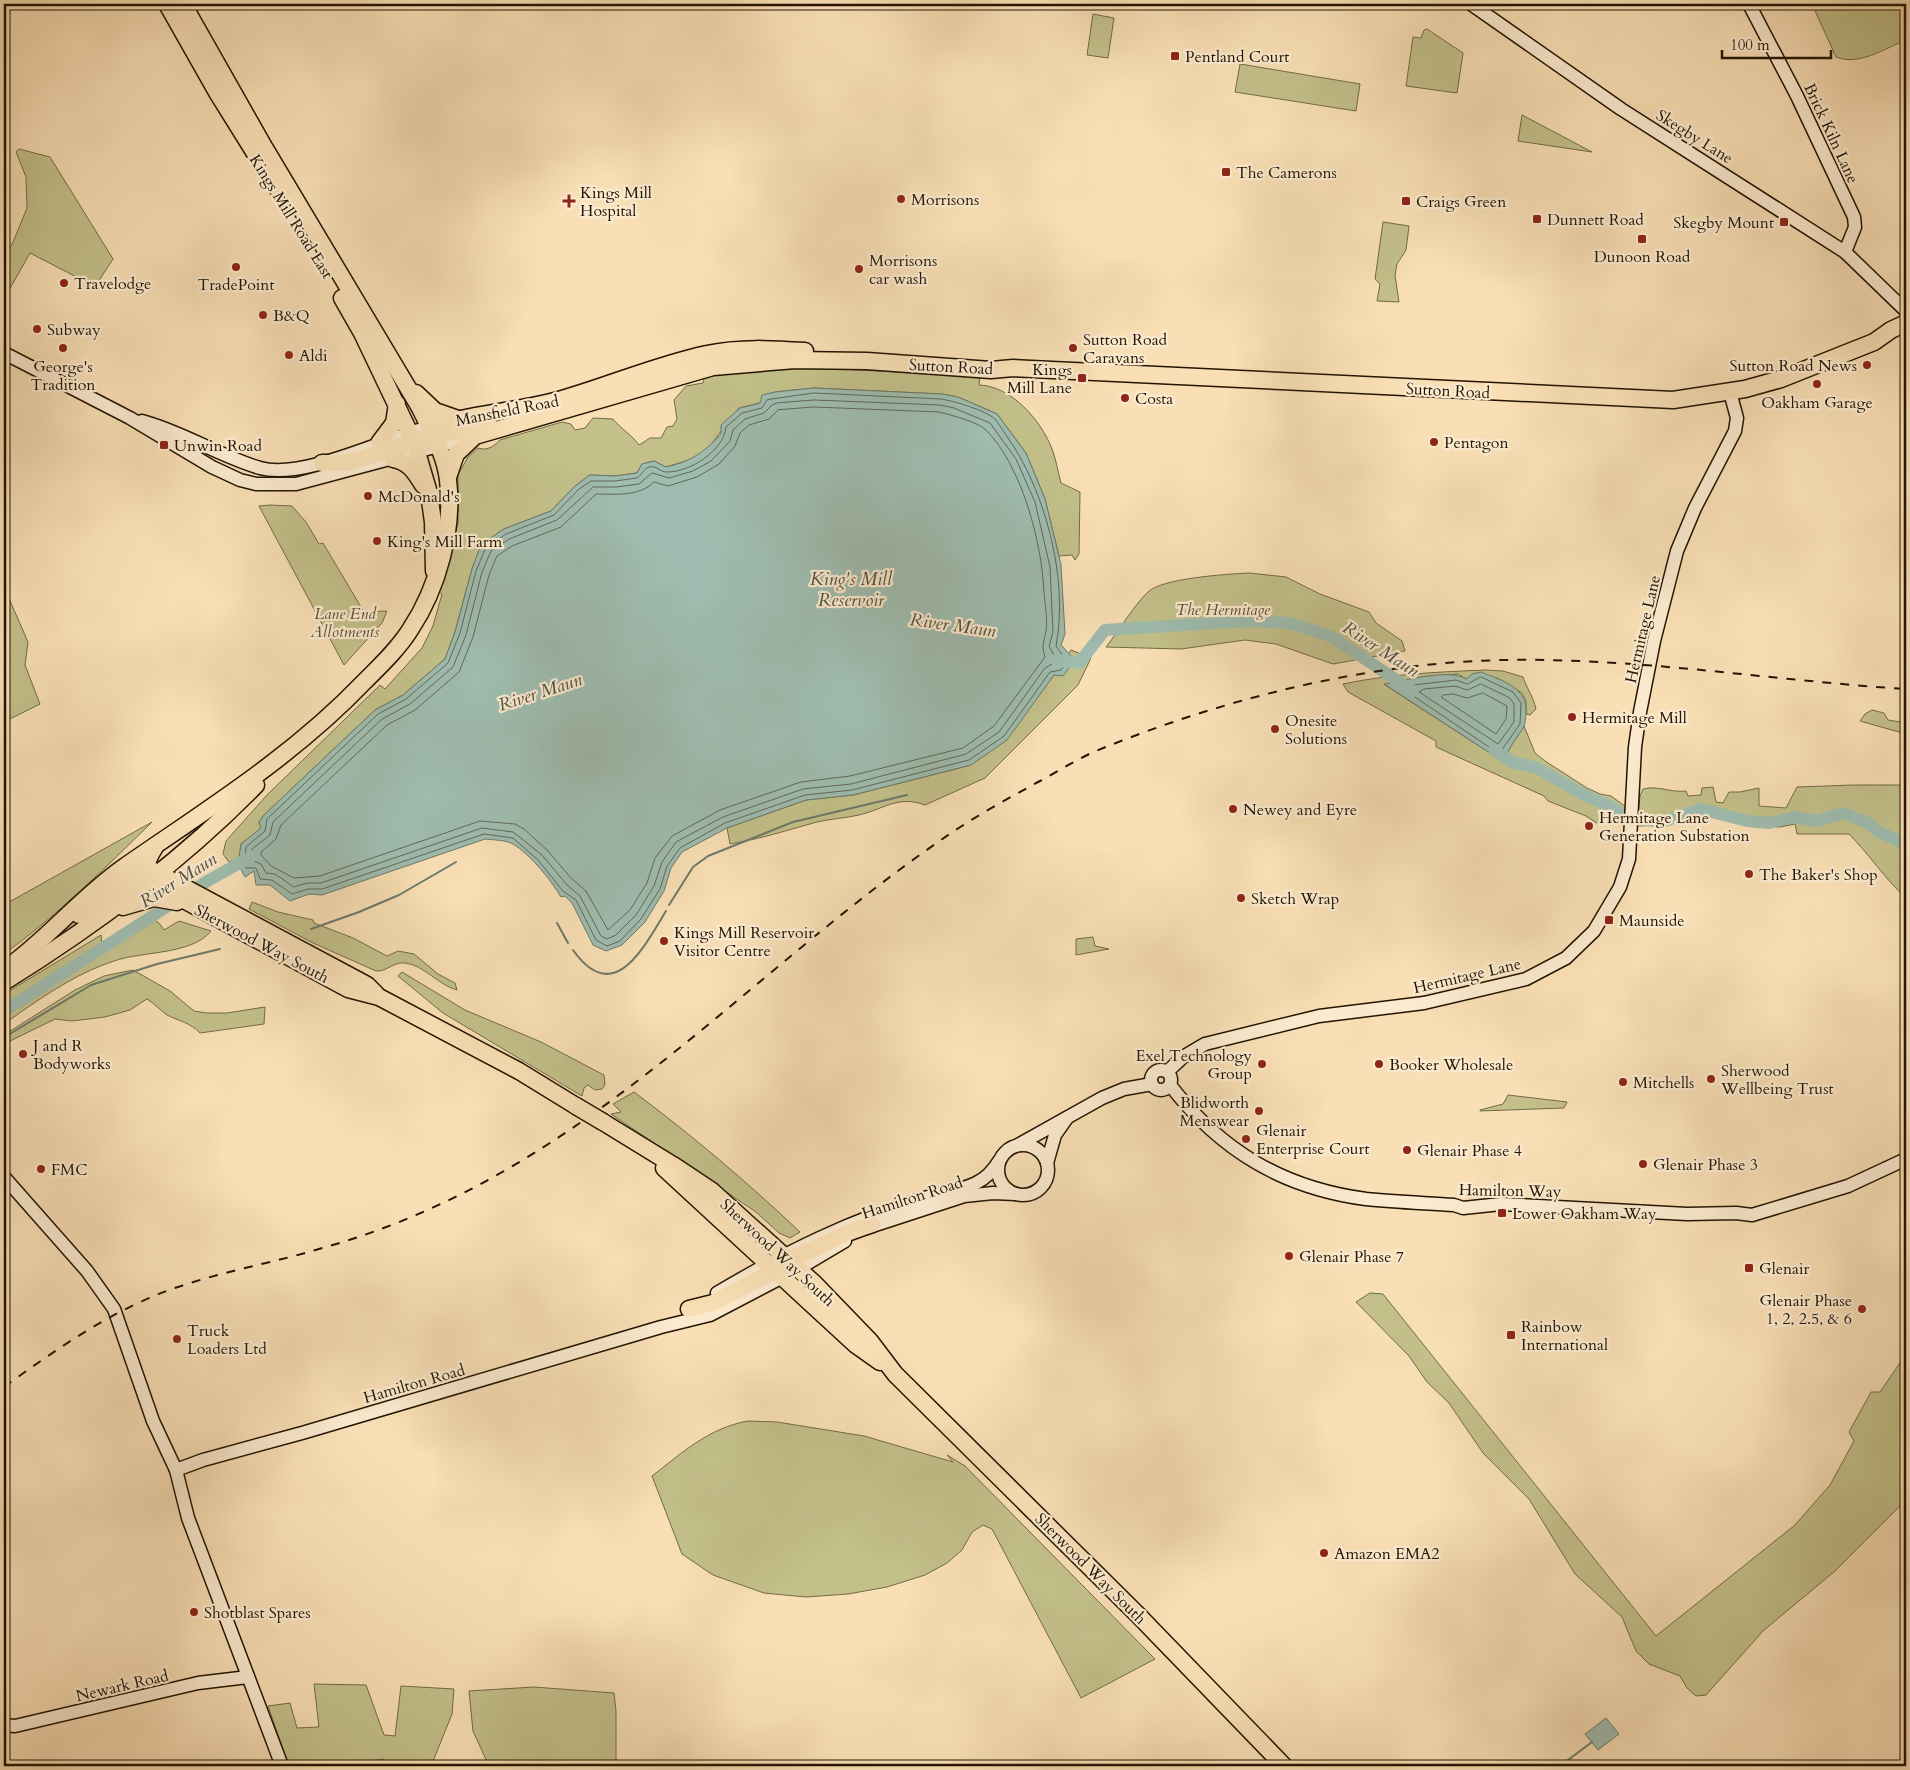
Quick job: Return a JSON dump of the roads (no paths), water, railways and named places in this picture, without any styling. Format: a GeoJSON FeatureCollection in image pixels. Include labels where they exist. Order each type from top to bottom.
{"type":"FeatureCollection","features":[{"type":"Feature","properties":{"kind":"highway","name":"Kings Mill Road East"},"geometry":{"type":"LineString","coordinates":[[167,4],[228,110],[310,240],[362,334],[396,404],[424,440]]}},
{"type":"Feature","properties":{"kind":"highway","name":"Kings Mill Road East"},"geometry":{"type":"LineString","coordinates":[[183,4],[263,145],[404,382],[424,440]]}},
{"type":"Feature","properties":{"kind":"highway","name":"Sutton Road"},"geometry":{"type":"LineString","coordinates":[[891,358],[991,361],[1013,368],[1672,400],[1730,392],[1781,379],[1874,342],[1901,329]]}},
{"type":"Feature","properties":{"kind":"highway"},"geometry":{"type":"LineString","coordinates":[[375,332],[380,353],[424,440],[448,477]]}},
{"type":"Feature","properties":{"kind":"highway","name":"Mansfield Road"},"geometry":{"type":"LineString","coordinates":[[424,440],[458,418],[553,402],[676,361],[709,353],[765,348],[891,358]]}},
{"type":"Feature","properties":{"kind":"highway","name":"Mansfield Road"},"geometry":{"type":"LineString","coordinates":[[475,436],[713,367],[795,360],[891,358]]}},
{"type":"Feature","properties":{"kind":"highway"},"geometry":{"type":"LineString","coordinates":[[404,382],[435,411],[458,418]]}},
{"type":"Feature","properties":{"kind":"highway"},"geometry":{"type":"LineString","coordinates":[[379,443],[394,423],[396,404]]}},
{"type":"Feature","properties":{"kind":"highway"},"geometry":{"type":"LineString","coordinates":[[322,463],[346,463],[500,420],[530,420]]}},
{"type":"Feature","properties":{"kind":"highway"},"geometry":{"type":"LineString","coordinates":[[44,938],[101,885],[281,758],[345,703],[406,636],[423,607],[445,551],[448,527],[448,477],[456,454],[475,436]]}},
{"type":"Feature","properties":{"kind":"highway"},"geometry":{"type":"LineString","coordinates":[[424,440],[434,576]]}},
{"type":"Feature","properties":{"kind":"highway"},"geometry":{"type":"LineString","coordinates":[[424,440],[440,507],[440,524],[433,548]]}},
{"type":"Feature","properties":{"kind":"highway"},"geometry":{"type":"LineString","coordinates":[[393,459],[414,469],[428,493]]}},
{"type":"Feature","properties":{"kind":"highway"},"geometry":{"type":"LineString","coordinates":[[4,982],[110,912],[152,874],[189,848],[244,797],[281,758]]}},
{"type":"Feature","properties":{"kind":"highway"},"geometry":{"type":"LineString","coordinates":[[152,874],[147,862],[154,847]]}},
{"type":"Feature","properties":{"kind":"highway"},"geometry":{"type":"LineString","coordinates":[[110,912],[178,890],[189,848]]}},
{"type":"Feature","properties":{"kind":"highway"},"geometry":{"type":"LineString","coordinates":[[4,970],[44,938],[130,879],[152,874]]}},
{"type":"Feature","properties":{"kind":"highway","name":"Sherwood Way South"},"geometry":{"type":"LineString","coordinates":[[152,874],[248,929]]}},
{"type":"Feature","properties":{"kind":"highway","name":"Sherwood Way South"},"geometry":{"type":"LineString","coordinates":[[178,890],[191,905],[248,929],[367,985],[379,997],[519,1071],[645,1149],[674,1164],[685,1180],[783,1266],[856,1345],[895,1374],[1069,1546],[1284,1766]]}},
{"type":"Feature","properties":{"kind":"highway","name":"Sherwood Way South"},"geometry":{"type":"LineString","coordinates":[[645,1149],[870,1341],[895,1374]]}},
{"type":"Feature","properties":{"kind":"highway"},"geometry":{"type":"LineString","coordinates":[[689,1309],[712,1303],[847,1233],[872,1224]]}},
{"type":"Feature","properties":{"kind":"street","name":"Skegby Lane"},"geometry":{"type":"LineString","coordinates":[[1471,4],[1621,109],[1844,252],[1906,311]]}},
{"type":"Feature","properties":{"kind":"street","name":"Brick Kiln Lane"},"geometry":{"type":"LineString","coordinates":[[1749,4],[1797,96],[1854,217],[1855,227],[1844,252]]}},
{"type":"Feature","properties":{"kind":"street"},"geometry":{"type":"LineString","coordinates":[[1896,302],[1896,317],[1901,329]]}},
{"type":"Feature","properties":{"kind":"street","name":"Mansfield Road"},"geometry":{"type":"LineString","coordinates":[[4,353],[130,418],[212,468],[240,480],[256,484],[296,484],[393,459],[424,440]]}},
{"type":"Feature","properties":{"kind":"street","name":"Hermitage Lane"},"geometry":{"type":"LineString","coordinates":[[1168,1071],[1183,1058],[1205,1044],[1319,1016],[1424,1003],[1526,979],[1566,958],[1594,931],[1620,887],[1629,859],[1635,747],[1654,641],[1677,551],[1695,508],[1720,462],[1737,424],[1730,392]]}},
{"type":"Feature","properties":{"kind":"street","name":"Mansfield Road"},"geometry":{"type":"LineString","coordinates":[[130,418],[169,429],[259,468],[291,471],[322,463],[379,443],[475,436]]}},
{"type":"Feature","properties":{"kind":"street"},"geometry":{"type":"LineString","coordinates":[[1164,1069],[1172,1077],[1170,1085],[1161,1090],[1152,1084],[1151,1077],[1156,1071],[1164,1069]]}},
{"type":"Feature","properties":{"kind":"street","name":"Hamilton Road"},"geometry":{"type":"LineString","coordinates":[[176,1470],[203,1460],[302,1434],[661,1327],[710,1315],[848,1224],[977,1183],[989,1176],[1005,1152],[1109,1095],[1124,1089],[1152,1084]]}},
{"type":"Feature","properties":{"kind":"street","name":"Hamilton Way"},"geometry":{"type":"LineString","coordinates":[[1170,1085],[1208,1129],[1230,1148],[1252,1161],[1301,1184],[1366,1199],[1454,1205],[1463,1208],[1501,1204],[1687,1214],[1736,1213],[1752,1215],[1848,1186],[1906,1159]]}},
{"type":"Feature","properties":{"kind":"street","name":"Hamilton Road"},"geometry":{"type":"LineString","coordinates":[[872,1224],[964,1196],[986,1193],[1031,1194],[1039,1188],[1047,1174],[1047,1164],[1055,1135],[1067,1118]]}},
{"type":"Feature","properties":{"kind":"street"},"geometry":{"type":"LineString","coordinates":[[1018,1146],[1028,1146],[1038,1150],[1047,1164]]}},
{"type":"Feature","properties":{"kind":"street"},"geometry":{"type":"LineString","coordinates":[[999,1161],[1000,1181],[1007,1189],[1016,1194]]}},
{"type":"Feature","properties":{"kind":"street"},"geometry":{"type":"LineString","coordinates":[[4,1176],[87,1271],[114,1309],[153,1421],[176,1470],[188,1518],[282,1766]]}},
{"type":"Feature","properties":{"kind":"street","name":"Hamilton Road"},"geometry":{"type":"LineString","coordinates":[[661,1327],[689,1309]]}},
{"type":"Feature","properties":{"kind":"street","name":"Newark Road"},"geometry":{"type":"LineString","coordinates":[[4,1725],[15,1726],[198,1684],[248,1677]]}},
{"type":"Feature","properties":{"kind":"water","name":"King's Mill Reservoir"},"geometry":{"type":"Polygon","coordinates":[[[814,388],[942,394],[958,397],[997,414],[1026,453],[1045,499],[1061,565],[1065,634],[1061,645],[1075,660],[1063,676],[1054,675],[1007,740],[971,765],[853,795],[806,800],[727,828],[682,852],[671,868],[664,891],[645,922],[622,945],[606,951],[593,945],[572,903],[565,896],[561,897],[546,875],[533,861],[520,848],[503,841],[485,839],[322,895],[309,894],[290,901],[270,885],[256,885],[254,871],[245,877],[238,864],[241,844],[261,828],[259,822],[263,816],[375,710],[403,695],[445,659],[481,544],[504,529],[551,511],[575,486],[590,475],[615,476],[637,473],[642,464],[654,461],[666,467],[682,462],[709,446],[721,434],[721,425],[740,408],[760,403],[762,395],[814,388]]]}},
{"type":"Feature","properties":{"kind":"water"},"geometry":{"type":"Polygon","coordinates":[[[1481,672],[1510,685],[1516,689],[1525,701],[1525,724],[1506,759],[1490,753],[1384,684],[1438,675],[1458,676],[1466,679],[1472,674],[1481,672]]]}},
{"type":"Feature","properties":{"kind":"water"},"geometry":{"type":"Polygon","coordinates":[[[1606,1718],[1619,1734],[1598,1750],[1585,1734],[1606,1718]]]}},
{"type":"Feature","properties":{"kind":"waterway","name":"River Maun"},"geometry":{"type":"LineString","coordinates":[[1056,660],[1079,663],[1105,630],[1247,621],[1290,623],[1332,637],[1413,691]]}},
{"type":"Feature","properties":{"kind":"waterway","name":"River Maun"},"geometry":{"type":"LineString","coordinates":[[1494,750],[1512,762],[1537,768],[1586,796],[1610,806],[1626,817],[1662,822],[1701,809],[1747,821],[1769,823],[1794,817],[1816,821],[1843,813],[1868,823],[1879,832],[1906,844]]}},
{"type":"Feature","properties":{"kind":"waterway"},"geometry":{"type":"LineString","coordinates":[[669,905],[693,867],[708,856],[793,822],[907,795]]}},
{"type":"Feature","properties":{"kind":"waterway","name":"River Maun"},"geometry":{"type":"LineString","coordinates":[[4,1011],[204,883],[252,856]]}},
{"type":"Feature","properties":{"kind":"waterway"},"geometry":{"type":"LineString","coordinates":[[311,929],[399,895],[456,862]]}},
{"type":"Feature","properties":{"kind":"waterway"},"geometry":{"type":"LineString","coordinates":[[573,950],[588,966],[602,973],[615,973],[627,966],[638,954],[666,911]]}},
{"type":"Feature","properties":{"kind":"waterway"},"geometry":{"type":"LineString","coordinates":[[557,923],[568,943]]}},
{"type":"Feature","properties":{"kind":"waterway"},"geometry":{"type":"LineString","coordinates":[[8,1035],[91,985],[157,964],[220,949]]}},
{"type":"Feature","properties":{"kind":"waterway"},"geometry":{"type":"LineString","coordinates":[[1560,1766],[1592,1742]]}},
{"type":"Feature","properties":{"kind":"railway"},"geometry":{"type":"LineString","coordinates":[[4,1387],[91,1328],[138,1303],[203,1279],[303,1254],[367,1234],[437,1206],[504,1171],[562,1135],[618,1096],[885,880],[953,832],[990,809],[1082,758],[1141,733],[1187,717],[1282,690],[1378,671],[1475,661],[1529,660],[1637,664],[1906,689]]}},
{"type":"Feature","properties":{"kind":"place","name":"Pentland Court"},"geometry":{"type":"Point","coordinates":[1175,56]}},
{"type":"Feature","properties":{"kind":"place","name":"The Camerons"},"geometry":{"type":"Point","coordinates":[1226,172]}},
{"type":"Feature","properties":{"kind":"place","name":"Morrisons"},"geometry":{"type":"Point","coordinates":[901,199]}},
{"type":"Feature","properties":{"kind":"place","name":"Kings Mill Hospital"},"geometry":{"type":"Point","coordinates":[569,201]}},
{"type":"Feature","properties":{"kind":"place","name":"Craigs Green"},"geometry":{"type":"Point","coordinates":[1406,201]}},
{"type":"Feature","properties":{"kind":"place","name":"Dunnett Road"},"geometry":{"type":"Point","coordinates":[1537,219]}},
{"type":"Feature","properties":{"kind":"place","name":"Skegby Mount"},"geometry":{"type":"Point","coordinates":[1784,222]}},
{"type":"Feature","properties":{"kind":"place","name":"Dunoon Road"},"geometry":{"type":"Point","coordinates":[1642,239]}},
{"type":"Feature","properties":{"kind":"place","name":"TradePoint"},"geometry":{"type":"Point","coordinates":[236,267]}},
{"type":"Feature","properties":{"kind":"place","name":"Morrisons car wash"},"geometry":{"type":"Point","coordinates":[859,269]}},
{"type":"Feature","properties":{"kind":"place","name":"Travelodge"},"geometry":{"type":"Point","coordinates":[64,283]}},
{"type":"Feature","properties":{"kind":"place","name":"B&Q"},"geometry":{"type":"Point","coordinates":[263,315]}},
{"type":"Feature","properties":{"kind":"place","name":"Subway"},"geometry":{"type":"Point","coordinates":[37,329]}},
{"type":"Feature","properties":{"kind":"place","name":"George's Tradition"},"geometry":{"type":"Point","coordinates":[63,348]}},
{"type":"Feature","properties":{"kind":"place","name":"Sutton Road Caravans"},"geometry":{"type":"Point","coordinates":[1073,348]}},
{"type":"Feature","properties":{"kind":"place","name":"Aldi"},"geometry":{"type":"Point","coordinates":[289,355]}},
{"type":"Feature","properties":{"kind":"place","name":"Sutton Road News"},"geometry":{"type":"Point","coordinates":[1867,365]}},
{"type":"Feature","properties":{"kind":"place","name":"Kings Mill Lane"},"geometry":{"type":"Point","coordinates":[1082,378]}},
{"type":"Feature","properties":{"kind":"place","name":"Oakham Garage"},"geometry":{"type":"Point","coordinates":[1817,384]}},
{"type":"Feature","properties":{"kind":"place","name":"Costa"},"geometry":{"type":"Point","coordinates":[1125,398]}},
{"type":"Feature","properties":{"kind":"place","name":"Pentagon"},"geometry":{"type":"Point","coordinates":[1434,442]}},
{"type":"Feature","properties":{"kind":"place","name":"Unwin Road"},"geometry":{"type":"Point","coordinates":[164,445]}},
{"type":"Feature","properties":{"kind":"place","name":"McDonald's"},"geometry":{"type":"Point","coordinates":[368,496]}},
{"type":"Feature","properties":{"kind":"place","name":"King's Mill Farm"},"geometry":{"type":"Point","coordinates":[377,541]}},
{"type":"Feature","properties":{"kind":"place","name":"Hermitage Mill"},"geometry":{"type":"Point","coordinates":[1572,717]}},
{"type":"Feature","properties":{"kind":"place","name":"Onesite Solutions"},"geometry":{"type":"Point","coordinates":[1275,729]}},
{"type":"Feature","properties":{"kind":"place","name":"Newey and Eyre"},"geometry":{"type":"Point","coordinates":[1233,809]}},
{"type":"Feature","properties":{"kind":"place","name":"Hermitage Lane Generation Substation"},"geometry":{"type":"Point","coordinates":[1589,826]}},
{"type":"Feature","properties":{"kind":"place","name":"The Baker's Shop"},"geometry":{"type":"Point","coordinates":[1749,874]}},
{"type":"Feature","properties":{"kind":"place","name":"Sketch Wrap"},"geometry":{"type":"Point","coordinates":[1241,898]}},
{"type":"Feature","properties":{"kind":"place","name":"Maunside"},"geometry":{"type":"Point","coordinates":[1609,920]}},
{"type":"Feature","properties":{"kind":"place","name":"Kings Mill Reservoir Visitor Centre"},"geometry":{"type":"Point","coordinates":[664,941]}},
{"type":"Feature","properties":{"kind":"place","name":"J and R Bodyworks"},"geometry":{"type":"Point","coordinates":[23,1054]}},
{"type":"Feature","properties":{"kind":"place","name":"Exel Technology Group"},"geometry":{"type":"Point","coordinates":[1262,1064]}},
{"type":"Feature","properties":{"kind":"place","name":"Booker Wholesale"},"geometry":{"type":"Point","coordinates":[1379,1064]}},
{"type":"Feature","properties":{"kind":"place","name":"Sherwood Wellbeing Trust"},"geometry":{"type":"Point","coordinates":[1711,1079]}},
{"type":"Feature","properties":{"kind":"place","name":"Mitchells"},"geometry":{"type":"Point","coordinates":[1623,1082]}},
{"type":"Feature","properties":{"kind":"place","name":"Blidworth Menswear"},"geometry":{"type":"Point","coordinates":[1259,1111]}},
{"type":"Feature","properties":{"kind":"place","name":"Glenair Enterprise Court"},"geometry":{"type":"Point","coordinates":[1246,1139]}},
{"type":"Feature","properties":{"kind":"place","name":"Glenair Phase 4"},"geometry":{"type":"Point","coordinates":[1407,1150]}},
{"type":"Feature","properties":{"kind":"place","name":"Glenair Phase 3"},"geometry":{"type":"Point","coordinates":[1643,1164]}},
{"type":"Feature","properties":{"kind":"place","name":"FMC"},"geometry":{"type":"Point","coordinates":[41,1169]}},
{"type":"Feature","properties":{"kind":"place","name":"Lower Oakham Way"},"geometry":{"type":"Point","coordinates":[1502,1213]}},
{"type":"Feature","properties":{"kind":"place","name":"Glenair Phase 7"},"geometry":{"type":"Point","coordinates":[1289,1256]}},
{"type":"Feature","properties":{"kind":"place","name":"Glenair"},"geometry":{"type":"Point","coordinates":[1749,1268]}},
{"type":"Feature","properties":{"kind":"place","name":"Glenair Phase 1, 2, 2.5, & 6"},"geometry":{"type":"Point","coordinates":[1862,1309]}},
{"type":"Feature","properties":{"kind":"place","name":"Rainbow International"},"geometry":{"type":"Point","coordinates":[1511,1335]}},
{"type":"Feature","properties":{"kind":"place","name":"Truck Loaders Ltd"},"geometry":{"type":"Point","coordinates":[177,1339]}},
{"type":"Feature","properties":{"kind":"place","name":"Amazon EMA2"},"geometry":{"type":"Point","coordinates":[1324,1553]}},
{"type":"Feature","properties":{"kind":"place","name":"Shotblast Spares"},"geometry":{"type":"Point","coordinates":[194,1612]}},
{"type":"Feature","properties":{"kind":"park label","name":"The Hermitage"},"geometry":{"type":"Point","coordinates":[1223,609]}},
{"type":"Feature","properties":{"kind":"park label","name":"Lane End Allotments"},"geometry":{"type":"Point","coordinates":[345,622]}}]}
